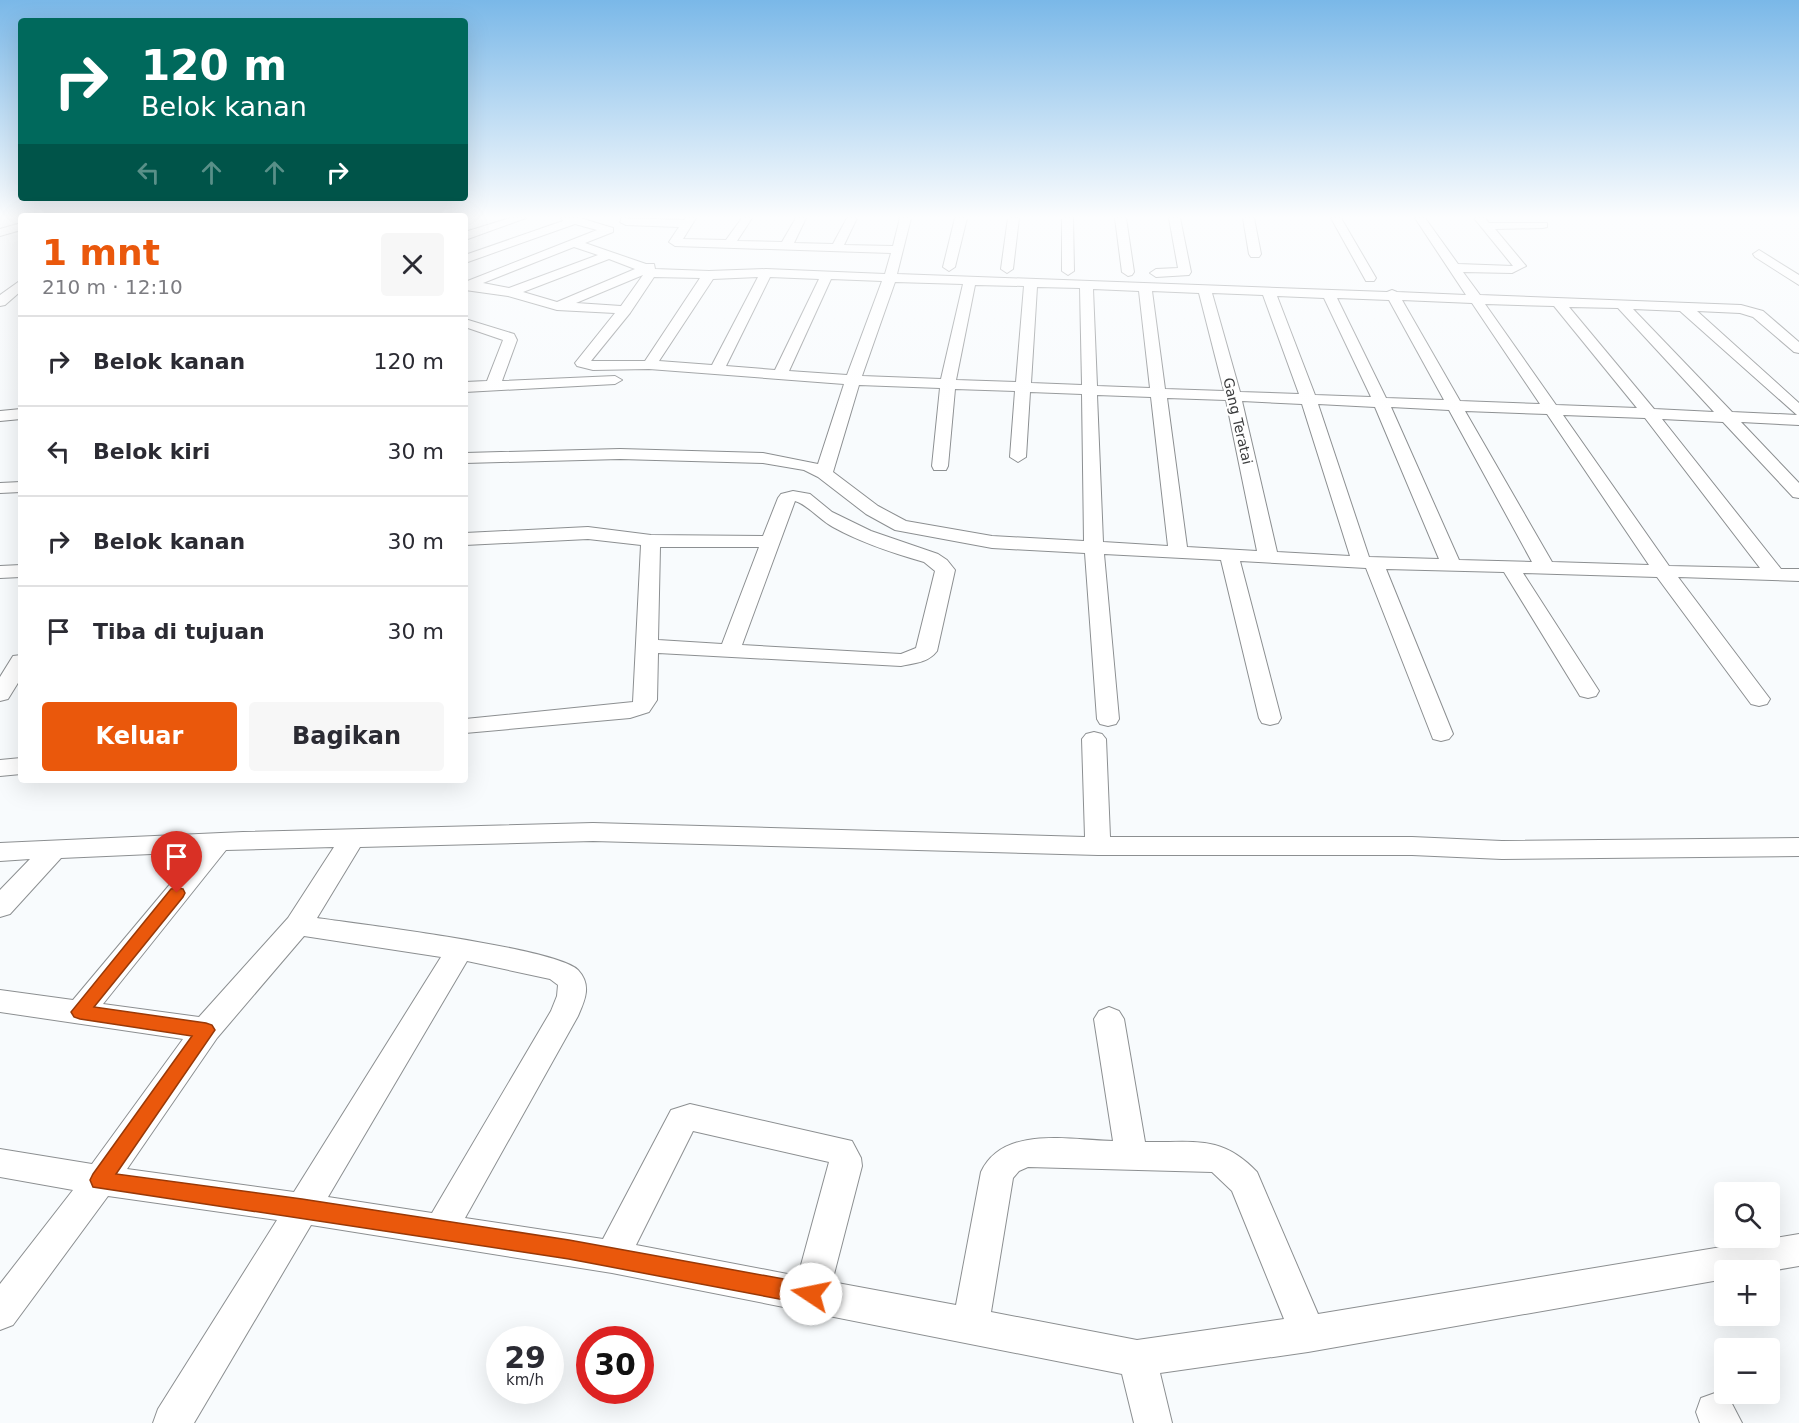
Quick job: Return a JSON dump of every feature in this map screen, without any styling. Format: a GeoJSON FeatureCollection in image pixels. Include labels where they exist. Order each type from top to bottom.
{"type":"FeatureCollection","features":[{"type":"Feature","properties":{"kind":"street"},"geometry":{"type":"LineString","coordinates":[[510,292],[531,284]]}},
{"type":"Feature","properties":{"kind":"street"},"geometry":{"type":"LineString","coordinates":[[557,306],[612,284]]}},
{"type":"Feature","properties":{"kind":"street"},"geometry":{"type":"LineString","coordinates":[[641,284],[626,310],[582,363],[593,366],[649,365],[717,369],[852,384]]}},
{"type":"Feature","properties":{"kind":"street"},"geometry":{"type":"LineString","coordinates":[[649,365],[703,284]]}},
{"type":"Feature","properties":{"kind":"street"},"geometry":{"type":"LineString","coordinates":[[717,369],[760,284]]}},
{"type":"Feature","properties":{"kind":"street"},"geometry":{"type":"LineString","coordinates":[[780,375],[822,284]]}},
{"type":"Feature","properties":{"kind":"street"},"geometry":{"type":"LineString","coordinates":[[824,472],[887,284]]}},
{"type":"Feature","properties":{"kind":"street"},"geometry":{"type":"LineString","coordinates":[[940,466],[948,383],[969,284]]}},
{"type":"Feature","properties":{"kind":"street"},"geometry":{"type":"LineString","coordinates":[[1018,457],[1021,386],[1031,284]]}},
{"type":"Feature","properties":{"kind":"street"},"geometry":{"type":"LineString","coordinates":[[1089,284],[1094,549],[1108,719]]}},
{"type":"Feature","properties":{"kind":"street"},"geometry":{"type":"LineString","coordinates":[[1134,284],[1392,294],[1470,291],[1557,301],[1751,310],[1793,339],[1799,349]]}},
{"type":"Feature","properties":{"kind":"street"},"geometry":{"type":"LineString","coordinates":[[1465,284],[1662,570],[1759,699]]}},
{"type":"Feature","properties":{"kind":"street"},"geometry":{"type":"LineString","coordinates":[[468,285],[510,292],[557,306],[626,310]]}},
{"type":"Feature","properties":{"kind":"street"},"geometry":{"type":"LineString","coordinates":[[1145,286],[1178,553]]}},
{"type":"Feature","properties":{"kind":"street"},"geometry":{"type":"LineString","coordinates":[[0,302],[18,287]]}},
{"type":"Feature","properties":{"kind":"street","name":"Gang Teratai"},"geometry":{"type":"LineString","coordinates":[[1204,288],[1233,394],[1268,556]]}},
{"type":"Feature","properties":{"kind":"street"},"geometry":{"type":"LineString","coordinates":[[1268,290],[1367,563],[1441,734]]}},
{"type":"Feature","properties":{"kind":"street"},"geometry":{"type":"LineString","coordinates":[[1328,292],[1380,401],[1452,566]]}},
{"type":"Feature","properties":{"kind":"street"},"geometry":{"type":"LineString","coordinates":[[1392,294],[1545,567]]}},
{"type":"Feature","properties":{"kind":"street"},"geometry":{"type":"LineString","coordinates":[[1557,301],[1650,414],[1774,573]]}},
{"type":"Feature","properties":{"kind":"street"},"geometry":{"type":"LineString","coordinates":[[1622,304],[1799,493]]}},
{"type":"Feature","properties":{"kind":"street"},"geometry":{"type":"LineString","coordinates":[[1683,306],[1799,411]]}},
{"type":"Feature","properties":{"kind":"street"},"geometry":{"type":"LineString","coordinates":[[468,324],[508,337],[510,340],[493,385]]}},
{"type":"Feature","properties":{"kind":"street"},"geometry":{"type":"LineString","coordinates":[[468,387],[598,379],[852,384],[948,383],[1799,420]]}},
{"type":"Feature","properties":{"kind":"street"},"geometry":{"type":"LineString","coordinates":[[0,416],[18,414]]}},
{"type":"Feature","properties":{"kind":"street"},"geometry":{"type":"LineString","coordinates":[[468,458],[620,454],[763,458],[808,466],[824,472],[872,510],[901,526],[992,542],[1367,563],[1799,575]]}},
{"type":"Feature","properties":{"kind":"street"},"geometry":{"type":"LineString","coordinates":[[0,488],[18,486]]}},
{"type":"Feature","properties":{"kind":"street"},"geometry":{"type":"LineString","coordinates":[[648,646],[901,660],[919,656],[926,651],[945,570],[930,558],[860,535],[823,514],[804,497],[798,495],[787,498],[730,650]]}},
{"type":"Feature","properties":{"kind":"street"},"geometry":{"type":"LineString","coordinates":[[468,539],[576,533],[651,541],[770,542]]}},
{"type":"Feature","properties":{"kind":"street"},"geometry":{"type":"LineString","coordinates":[[468,726],[630,711],[641,707],[646,700],[651,541]]}},
{"type":"Feature","properties":{"kind":"street"},"geometry":{"type":"LineString","coordinates":[[1229,555],[1270,718]]}},
{"type":"Feature","properties":{"kind":"street"},"geometry":{"type":"LineString","coordinates":[[1510,567],[1588,691]]}},
{"type":"Feature","properties":{"kind":"street"},"geometry":{"type":"LineString","coordinates":[[0,573],[18,571]]}},
{"type":"Feature","properties":{"kind":"street"},"geometry":{"type":"LineString","coordinates":[[0,694],[18,666]]}},
{"type":"Feature","properties":{"kind":"street"},"geometry":{"type":"LineString","coordinates":[[1094,739],[1098,846]]}},
{"type":"Feature","properties":{"kind":"street"},"geometry":{"type":"LineString","coordinates":[[0,768],[18,766]]}},
{"type":"Feature","properties":{"kind":"street"},"geometry":{"type":"LineString","coordinates":[[0,852],[219,842],[593,832],[1098,846],[1412,846],[1502,850],[1799,847]]}},
{"type":"Feature","properties":{"kind":"street"},"geometry":{"type":"LineString","coordinates":[[0,1313],[100,1180],[206,1030],[298,925],[352,838]]}},
{"type":"Feature","properties":{"kind":"street"},"geometry":{"type":"LineString","coordinates":[[80,1012],[219,842]]}},
{"type":"Feature","properties":{"kind":"street"},"geometry":{"type":"LineString","coordinates":[[0,907],[54,850]]}},
{"type":"Feature","properties":{"kind":"street"},"geometry":{"type":"LineString","coordinates":[[298,925],[460,949],[558,970],[567,974],[573,987],[572,997],[563,1016],[441,1229]]}},
{"type":"Feature","properties":{"kind":"street"},"geometry":{"type":"LineString","coordinates":[[172,1423],[460,949]]}},
{"type":"Feature","properties":{"kind":"street"},"geometry":{"type":"LineString","coordinates":[[0,1001],[206,1030]]}},
{"type":"Feature","properties":{"kind":"street"},"geometry":{"type":"LineString","coordinates":[[1108,1018],[1131,1155]]}},
{"type":"Feature","properties":{"kind":"street"},"geometry":{"type":"LineString","coordinates":[[612,1257],[682,1120],[690,1117],[701,1119],[840,1151],[845,1158],[846,1166],[811,1294]]}},
{"type":"Feature","properties":{"kind":"street"},"geometry":{"type":"LineString","coordinates":[[970,1326],[997,1172],[1007,1161],[1027,1153],[1131,1155],[1217,1158],[1231,1167],[1245,1182],[1308,1334]]}},
{"type":"Feature","properties":{"kind":"street"},"geometry":{"type":"LineString","coordinates":[[0,1163],[612,1257],[1137,1358],[1308,1334],[1799,1250]]}},
{"type":"Feature","properties":{"kind":"street"},"geometry":{"type":"LineString","coordinates":[[1137,1358],[1153,1423]]}},
{"type":"Feature","properties":{"kind":"route"},"geometry":{"type":"LineString","coordinates":[[177,893],[80,1012],[206,1030],[100,1180],[302,1208],[569,1250],[811,1294]]}}]}
